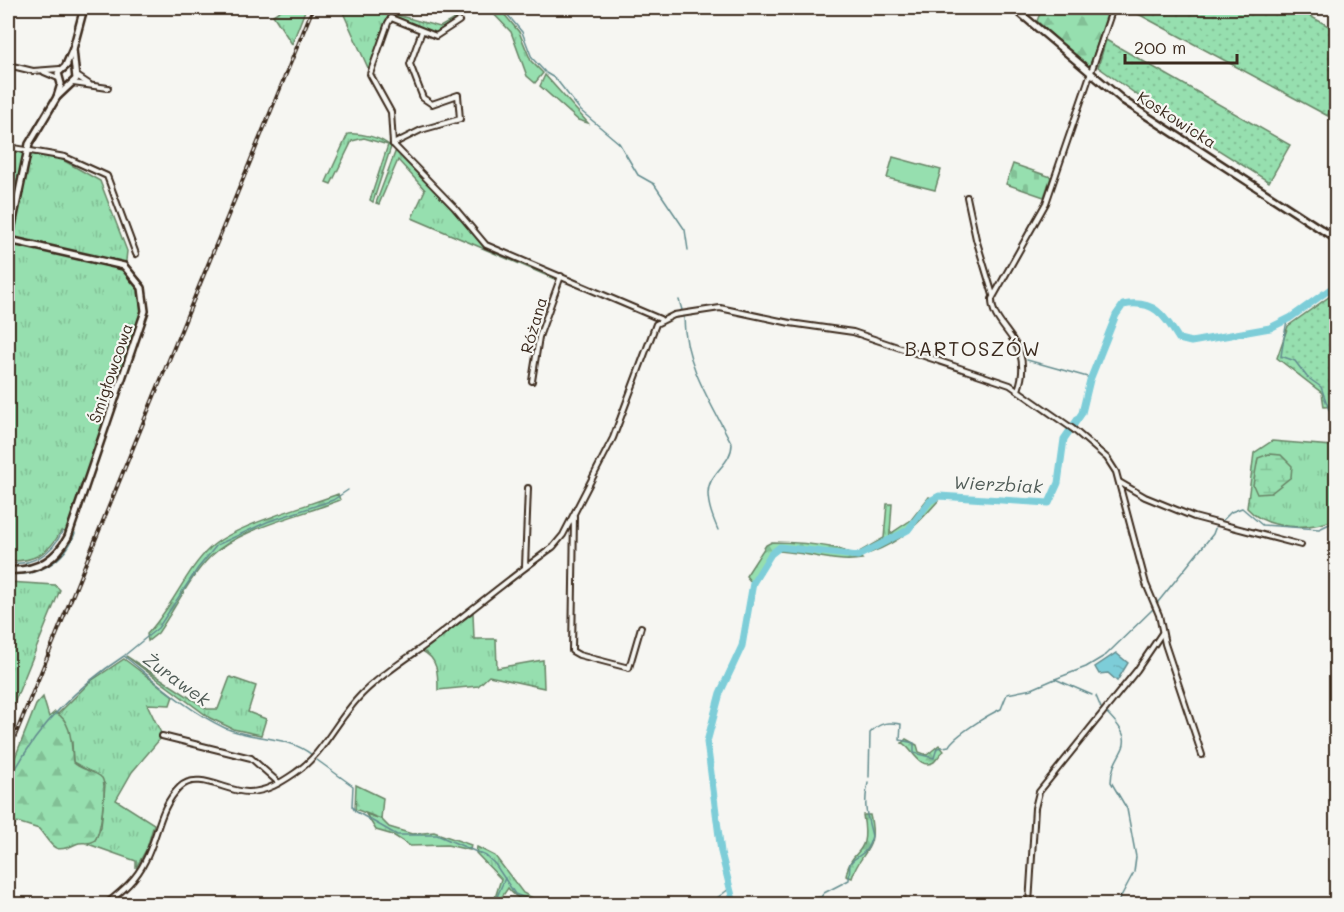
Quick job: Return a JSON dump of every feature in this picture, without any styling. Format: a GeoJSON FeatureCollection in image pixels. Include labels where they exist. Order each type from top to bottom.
{"type":"FeatureCollection","features":[{"type":"Feature","properties":{"kind":"street"},"geometry":{"type":"LineString","coordinates":[[57,97],[59,80],[73,49],[84,8]]}},
{"type":"Feature","properties":{"kind":"street","name":"Koskowicka"},"geometry":{"type":"LineString","coordinates":[[1014,8],[1091,74],[1158,124],[1336,239]]}},
{"type":"Feature","properties":{"kind":"street"},"geometry":{"type":"LineString","coordinates":[[1018,390],[1023,372],[1021,355],[991,302],[1046,203],[1113,8]]}},
{"type":"Feature","properties":{"kind":"street"},"geometry":{"type":"LineString","coordinates":[[459,21],[436,36],[391,18],[370,74],[391,112],[393,144],[454,207],[486,245],[660,319],[720,308],[790,323],[834,328],[941,360],[1018,390],[1068,424],[1107,458],[1119,482],[1146,584],[1157,610],[1162,633],[1202,755]]}},
{"type":"Feature","properties":{"kind":"street"},"geometry":{"type":"LineString","coordinates":[[393,144],[421,130],[460,119],[458,95],[432,104],[423,98],[410,63],[422,31]]}},
{"type":"Feature","properties":{"kind":"street"},"geometry":{"type":"LineString","coordinates":[[73,49],[77,76],[89,84]]}},
{"type":"Feature","properties":{"kind":"street"},"geometry":{"type":"LineString","coordinates":[[8,65],[43,71],[71,84],[89,84],[108,88]]}},
{"type":"Feature","properties":{"kind":"street"},"geometry":{"type":"LineString","coordinates":[[43,71],[63,67],[74,68]]}},
{"type":"Feature","properties":{"kind":"street"},"geometry":{"type":"LineString","coordinates":[[8,240],[27,150],[57,97],[77,76]]}},
{"type":"Feature","properties":{"kind":"street"},"geometry":{"type":"LineString","coordinates":[[8,147],[65,157],[107,176],[136,254]]}},
{"type":"Feature","properties":{"kind":"street"},"geometry":{"type":"LineString","coordinates":[[968,197],[976,239],[993,296]]}},
{"type":"Feature","properties":{"kind":"street","name":"Śmigłowcowa"},"geometry":{"type":"LineString","coordinates":[[8,240],[124,266],[140,282],[145,306],[68,537],[60,550],[43,564],[24,570],[8,570]]}},
{"type":"Feature","properties":{"kind":"street","name":"Różana"},"geometry":{"type":"LineString","coordinates":[[532,381],[539,337],[561,276]]}},
{"type":"Feature","properties":{"kind":"street"},"geometry":{"type":"LineString","coordinates":[[106,904],[131,884],[145,861],[165,807],[184,784],[199,781],[248,792],[279,783],[312,761],[331,732],[364,691],[557,543],[613,438],[648,337],[660,319]]}},
{"type":"Feature","properties":{"kind":"street"},"geometry":{"type":"LineString","coordinates":[[1119,482],[1145,497],[1194,518],[1301,545]]}},
{"type":"Feature","properties":{"kind":"street"},"geometry":{"type":"LineString","coordinates":[[525,567],[528,488]]}},
{"type":"Feature","properties":{"kind":"street"},"geometry":{"type":"LineString","coordinates":[[573,515],[572,651],[629,668],[641,627]]}},
{"type":"Feature","properties":{"kind":"street"},"geometry":{"type":"LineString","coordinates":[[1029,904],[1035,808],[1039,792],[1137,670],[1162,633]]}},
{"type":"Feature","properties":{"kind":"street"},"geometry":{"type":"LineString","coordinates":[[162,736],[251,758],[279,783]]}},
{"type":"Feature","properties":{"kind":"green space"},"geometry":{"type":"Polygon","coordinates":[[[284,8],[306,8],[292,44],[273,15],[284,8]]]}},
{"type":"Feature","properties":{"kind":"green space"},"geometry":{"type":"Polygon","coordinates":[[[341,8],[372,8],[440,27],[478,8],[435,33],[388,17],[369,70],[341,8]]]}},
{"type":"Feature","properties":{"kind":"green space"},"geometry":{"type":"Polygon","coordinates":[[[488,8],[499,8],[519,32],[531,61],[543,73],[535,83],[527,76],[511,32],[488,8]]]}},
{"type":"Feature","properties":{"kind":"green space"},"geometry":{"type":"Polygon","coordinates":[[[1042,8],[1109,8],[1089,69],[1037,21],[1042,8]]]}},
{"type":"Feature","properties":{"kind":"green space"},"geometry":{"type":"Polygon","coordinates":[[[1127,8],[1295,8],[1336,30],[1336,78],[1328,116],[1127,8]]]}},
{"type":"Feature","properties":{"kind":"green space"},"geometry":{"type":"Polygon","coordinates":[[[1106,40],[1290,145],[1269,182],[1182,127],[1098,67],[1106,40]]]}},
{"type":"Feature","properties":{"kind":"green space"},"geometry":{"type":"Polygon","coordinates":[[[545,75],[588,123],[578,120],[540,86],[545,75]]]}},
{"type":"Feature","properties":{"kind":"green space"},"geometry":{"type":"Polygon","coordinates":[[[348,134],[371,136],[382,141],[387,144],[391,147],[373,202],[370,200],[388,145],[364,138],[352,141],[331,184],[326,182],[348,134]]]}},
{"type":"Feature","properties":{"kind":"green space"},"geometry":{"type":"Polygon","coordinates":[[[8,150],[61,159],[100,181],[127,251],[125,270],[138,285],[142,310],[66,532],[61,531],[46,551],[33,558],[17,561],[8,561],[8,150]]]}},
{"type":"Feature","properties":{"kind":"green space"},"geometry":{"type":"Polygon","coordinates":[[[396,150],[481,243],[557,280],[412,218],[425,190],[398,160],[379,204],[376,203],[396,150]]]}},
{"type":"Feature","properties":{"kind":"green space"},"geometry":{"type":"Polygon","coordinates":[[[893,157],[941,170],[935,190],[887,178],[893,157]]]}},
{"type":"Feature","properties":{"kind":"green space"},"geometry":{"type":"Polygon","coordinates":[[[1013,164],[1051,177],[1044,197],[1006,184],[1013,164]]]}},
{"type":"Feature","properties":{"kind":"green space"},"geometry":{"type":"Polygon","coordinates":[[[1336,292],[1336,406],[1324,407],[1322,393],[1277,358],[1288,326],[1336,292]]]}},
{"type":"Feature","properties":{"kind":"green space"},"geometry":{"type":"Polygon","coordinates":[[[1272,441],[1332,446],[1336,480],[1336,519],[1314,525],[1289,526],[1266,521],[1247,508],[1254,453],[1272,441]]]}},
{"type":"Feature","properties":{"kind":"green space"},"geometry":{"type":"Polygon","coordinates":[[[1269,454],[1281,455],[1292,466],[1291,477],[1271,493],[1257,494],[1253,485],[1258,458],[1269,454]]]}},
{"type":"Feature","properties":{"kind":"green space"},"geometry":{"type":"Polygon","coordinates":[[[338,494],[340,500],[254,530],[210,557],[189,584],[158,633],[148,641],[147,634],[164,613],[201,557],[210,548],[252,524],[338,494]]]}},
{"type":"Feature","properties":{"kind":"green space"},"geometry":{"type":"Polygon","coordinates":[[[929,497],[938,501],[908,532],[870,553],[861,551],[884,538],[887,504],[892,504],[890,534],[911,520],[929,497]]]}},
{"type":"Feature","properties":{"kind":"green space"},"geometry":{"type":"Polygon","coordinates":[[[772,542],[836,548],[855,553],[862,559],[830,559],[775,551],[751,582],[746,576],[766,545],[772,542]]]}},
{"type":"Feature","properties":{"kind":"green space"},"geometry":{"type":"Polygon","coordinates":[[[8,582],[55,585],[60,590],[8,718],[8,582]]]}},
{"type":"Feature","properties":{"kind":"green space"},"geometry":{"type":"Polygon","coordinates":[[[473,613],[474,639],[496,639],[497,668],[543,660],[544,688],[489,676],[478,686],[438,690],[434,662],[422,651],[473,613]]]}},
{"type":"Feature","properties":{"kind":"green space"},"geometry":{"type":"Polygon","coordinates":[[[126,656],[207,709],[218,709],[230,677],[256,686],[248,712],[266,719],[261,735],[233,729],[210,718],[126,656]]]}},
{"type":"Feature","properties":{"kind":"green space"},"geometry":{"type":"Polygon","coordinates":[[[124,659],[173,696],[170,705],[147,704],[161,733],[160,739],[132,772],[116,800],[154,824],[147,848],[136,868],[136,861],[88,844],[95,840],[101,827],[105,785],[101,778],[73,762],[72,742],[58,714],[91,681],[124,659]]]}},
{"type":"Feature","properties":{"kind":"green space"},"geometry":{"type":"Polygon","coordinates":[[[43,697],[49,717],[55,712],[61,716],[68,727],[73,762],[102,778],[104,790],[97,837],[92,842],[78,843],[62,849],[53,847],[39,829],[17,822],[8,831],[8,775],[36,705],[43,697]]]}},
{"type":"Feature","properties":{"kind":"green space"},"geometry":{"type":"Polygon","coordinates":[[[906,739],[917,745],[919,752],[927,755],[939,745],[944,751],[934,762],[924,763],[902,743],[906,739]]]}},
{"type":"Feature","properties":{"kind":"green space"},"geometry":{"type":"Polygon","coordinates":[[[356,785],[383,798],[381,819],[355,809],[356,785]]]}},
{"type":"Feature","properties":{"kind":"green space"},"geometry":{"type":"Polygon","coordinates":[[[366,814],[381,819],[389,827],[412,834],[434,832],[471,845],[470,850],[447,845],[410,846],[393,835],[376,830],[366,814]]]}},
{"type":"Feature","properties":{"kind":"green space"},"geometry":{"type":"Polygon","coordinates":[[[863,815],[870,815],[872,837],[852,878],[846,876],[848,866],[862,846],[864,839],[863,815]]]}},
{"type":"Feature","properties":{"kind":"green space"},"geometry":{"type":"Polygon","coordinates":[[[477,847],[495,856],[523,893],[544,904],[524,901],[508,888],[497,904],[493,904],[501,879],[476,853],[477,847]]]}},
{"type":"Feature","properties":{"kind":"water"},"geometry":{"type":"Polygon","coordinates":[[[1116,653],[1128,663],[1117,681],[1108,673],[1099,674],[1095,667],[1116,653]]]}},
{"type":"Feature","properties":{"kind":"waterway"},"geometry":{"type":"LineString","coordinates":[[502,8],[522,32],[532,58],[545,72]]}},
{"type":"Feature","properties":{"kind":"waterway"},"geometry":{"type":"LineString","coordinates":[[546,73],[556,79],[581,111],[619,143],[638,175],[654,184],[685,230],[688,250]]}},
{"type":"Feature","properties":{"kind":"waterway","name":"Wierzbiak"},"geometry":{"type":"LineString","coordinates":[[734,904],[721,852],[707,742],[720,693],[742,646],[753,583],[771,554],[780,547],[858,556],[908,530],[930,501],[939,496],[1049,503],[1058,483],[1064,439],[1082,413],[1090,380],[1116,315],[1123,305],[1143,304],[1150,307],[1163,316],[1179,339],[1191,342],[1270,328],[1290,318],[1336,285]]}},
{"type":"Feature","properties":{"kind":"waterway"},"geometry":{"type":"LineString","coordinates":[[679,300],[682,310]]}},
{"type":"Feature","properties":{"kind":"waterway"},"geometry":{"type":"LineString","coordinates":[[684,317],[685,334],[700,382],[732,444],[728,457],[709,486],[709,503],[718,530]]}},
{"type":"Feature","properties":{"kind":"waterway"},"geometry":{"type":"LineString","coordinates":[[1287,320],[1281,356],[1295,361],[1307,377],[1321,387],[1333,421],[1336,463]]}},
{"type":"Feature","properties":{"kind":"waterway"},"geometry":{"type":"LineString","coordinates":[[1027,360],[1091,378]]}},
{"type":"Feature","properties":{"kind":"waterway"},"geometry":{"type":"LineString","coordinates":[[125,655],[158,628],[198,568],[217,545],[267,522],[333,500],[348,490]]}},
{"type":"Feature","properties":{"kind":"waterway"},"geometry":{"type":"LineString","coordinates":[[1220,523],[1231,512],[1242,508],[1262,525],[1319,529],[1336,521]]}},
{"type":"Feature","properties":{"kind":"waterway"},"geometry":{"type":"LineString","coordinates":[[1158,602],[1213,534],[1216,526]]}},
{"type":"Feature","properties":{"kind":"waterway"},"geometry":{"type":"LineString","coordinates":[[8,563],[25,563],[40,557],[53,547],[62,532]]}},
{"type":"Feature","properties":{"kind":"waterway"},"geometry":{"type":"LineString","coordinates":[[8,574],[29,573],[49,566],[64,552],[75,533]]}},
{"type":"Feature","properties":{"kind":"waterway"},"geometry":{"type":"LineString","coordinates":[[1092,695],[1055,679],[1086,667],[1106,655],[1153,609]]}},
{"type":"Feature","properties":{"kind":"waterway","name":"Żurawek"},"geometry":{"type":"LineString","coordinates":[[8,784],[30,746],[57,712],[89,682],[124,656],[172,695],[211,721],[236,732],[292,744],[312,755]]}},
{"type":"Feature","properties":{"kind":"waterway"},"geometry":{"type":"LineString","coordinates":[[869,777],[870,733],[881,725],[901,724],[900,740],[914,743],[914,753],[934,758],[937,748],[949,746],[964,731],[1001,709],[1007,694],[1032,689],[1055,679]]}},
{"type":"Feature","properties":{"kind":"waterway"},"geometry":{"type":"LineString","coordinates":[[1096,696],[1101,708]]}},
{"type":"Feature","properties":{"kind":"waterway"},"geometry":{"type":"LineString","coordinates":[[1107,713],[1123,734],[1123,748],[1113,770],[1111,782],[1127,809],[1136,857],[1134,872],[1119,900]]}},
{"type":"Feature","properties":{"kind":"waterway","name":"Żurawek"},"geometry":{"type":"LineString","coordinates":[[317,760],[353,786],[352,806],[355,811],[397,835],[437,835],[486,856],[495,864],[515,894],[540,904]]}},
{"type":"Feature","properties":{"kind":"waterway"},"geometry":{"type":"LineString","coordinates":[[801,904],[804,900],[821,897],[824,893],[849,880],[850,863],[868,848],[872,836],[866,805],[868,783]]}},
{"type":"Feature","properties":{"kind":"waterway"},"geometry":{"type":"LineString","coordinates":[[494,904],[505,878]]}},
{"type":"Feature","properties":{"kind":"waterway","name":"Żurawek"},"geometry":{"type":"LineString","coordinates":[[687,904],[713,901],[729,889]]}},
{"type":"Feature","properties":{"kind":"waterway"},"geometry":{"type":"LineString","coordinates":[[778,904],[798,904]]}},
{"type":"Feature","properties":{"kind":"railway"},"geometry":{"type":"LineString","coordinates":[[8,753],[313,8]]}},
{"type":"Feature","properties":{"kind":"district","name":"BARTOSZÓW"},"geometry":{"type":"Point","coordinates":[973,348]}}]}
